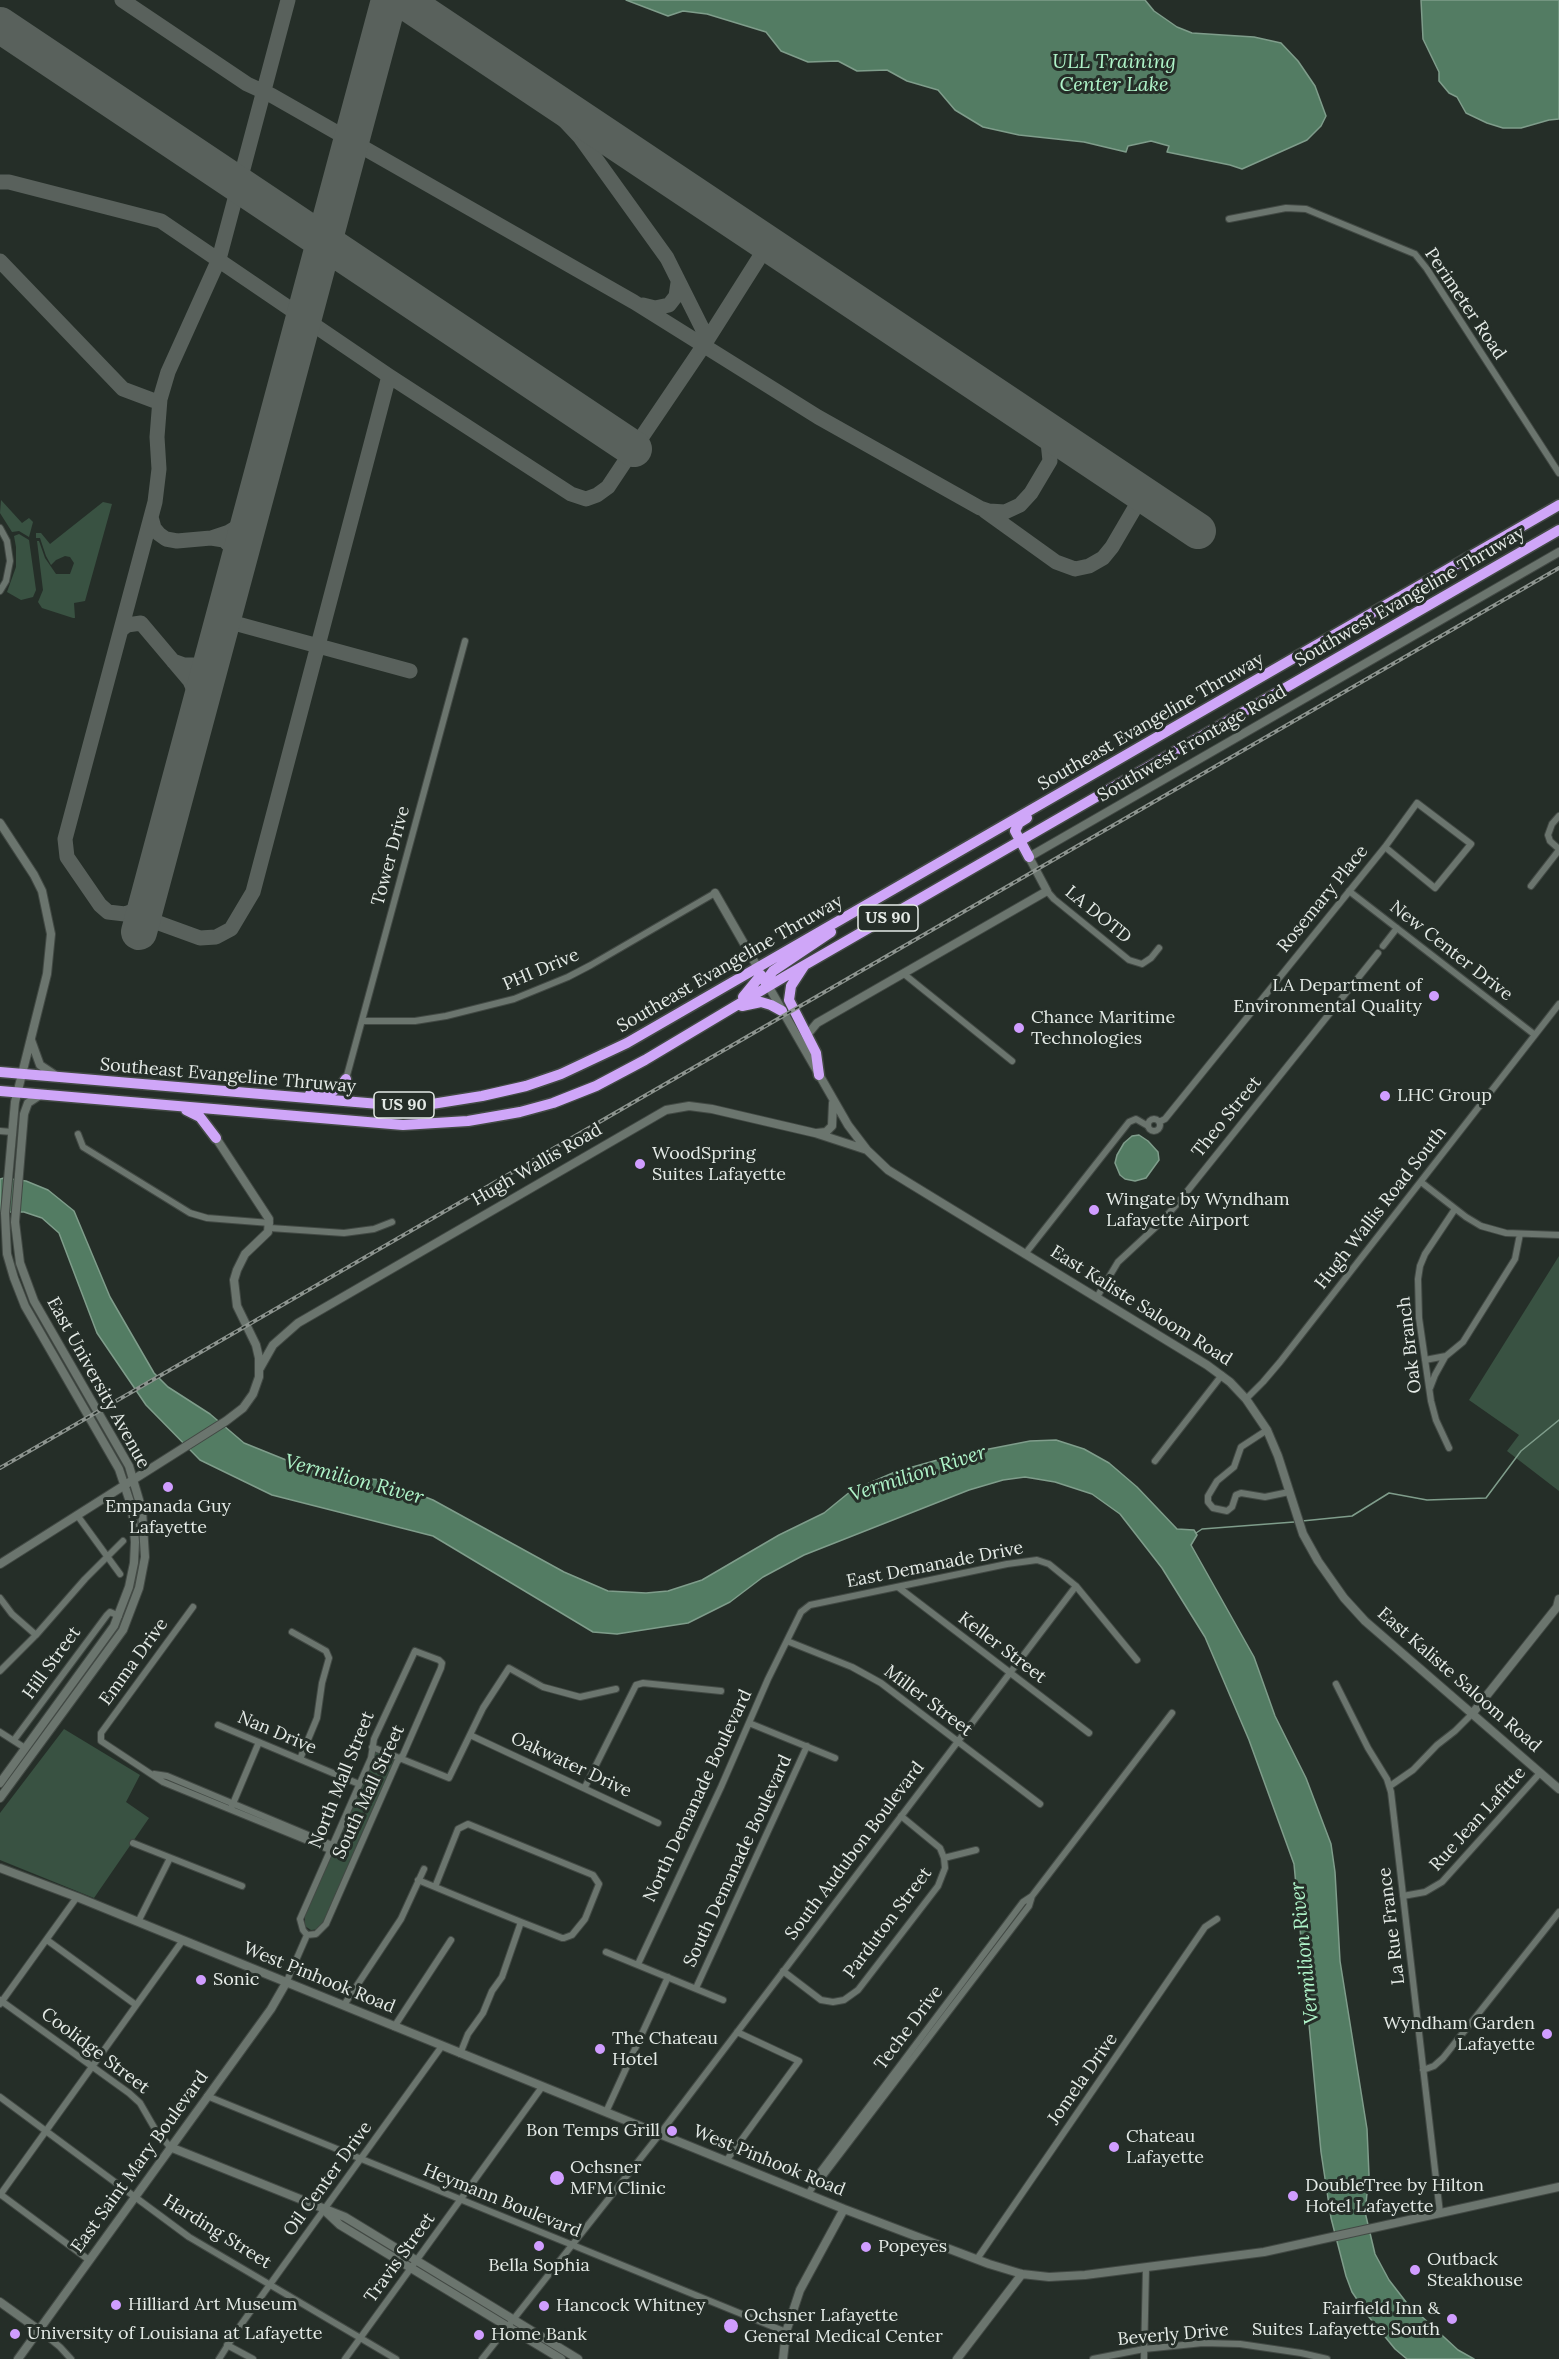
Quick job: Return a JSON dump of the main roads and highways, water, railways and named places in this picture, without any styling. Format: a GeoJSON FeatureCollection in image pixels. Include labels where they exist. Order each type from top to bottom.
{"type":"FeatureCollection","features":[{"type":"Feature","properties":{"kind":"highway","name":"Southeast Evangeline Thruway"},"geometry":{"type":"LineString","coordinates":[[0,1072],[391,1106],[432,1104],[482,1096],[526,1086],[570,1070],[762,978],[865,906],[1559,505]]}},
{"type":"Feature","properties":{"kind":"highway","name":"Southwest Evangeline Thruway"},"geometry":{"type":"LineString","coordinates":[[165,1106],[383,1125],[420,1126],[520,1112],[596,1086],[645,1060],[732,1008],[762,978],[805,965],[1559,529]]}},
{"type":"Feature","properties":{"kind":"highway"},"geometry":{"type":"LineString","coordinates":[[1029,857],[1016,834],[1016,828],[1034,808]]}},
{"type":"Feature","properties":{"kind":"highway"},"geometry":{"type":"LineString","coordinates":[[1029,857],[1029,847],[1040,830]]}},
{"type":"Feature","properties":{"kind":"highway"},"geometry":{"type":"LineString","coordinates":[[762,978],[814,945],[865,906]]}},
{"type":"Feature","properties":{"kind":"highway"},"geometry":{"type":"LineString","coordinates":[[805,965],[791,986],[789,1000],[816,1053],[819,1075]]}},
{"type":"Feature","properties":{"kind":"highway"},"geometry":{"type":"LineString","coordinates":[[707,1023],[747,1004],[761,1002],[782,1011]]}},
{"type":"Feature","properties":{"kind":"highway"},"geometry":{"type":"LineString","coordinates":[[276,1096],[331,1092],[339,1088],[346,1079],[342,1112],[339,1116],[316,1118]]}},
{"type":"Feature","properties":{"kind":"highway","name":"US 90"},"geometry":{"type":"LineString","coordinates":[[0,1091],[16,1092]]}},
{"type":"Feature","properties":{"kind":"highway","name":"Southeast Evangeline Thruway"},"geometry":{"type":"LineString","coordinates":[[16,1092],[165,1106]]}},
{"type":"Feature","properties":{"kind":"highway"},"geometry":{"type":"LineString","coordinates":[[316,1118],[328,1110],[327,1104],[322,1101]]}},
{"type":"Feature","properties":{"kind":"highway"},"geometry":{"type":"LineString","coordinates":[[165,1106],[194,1113],[216,1138]]}},
{"type":"Feature","properties":{"kind":"highway"},"geometry":{"type":"LineString","coordinates":[[216,1138],[211,1122],[216,1114],[227,1111]]}},
{"type":"Feature","properties":{"kind":"main road","name":"Southwest Frontage Road"},"geometry":{"type":"LineString","coordinates":[[1029,857],[1559,552]]}},
{"type":"Feature","properties":{"kind":"main road","name":"East University Avenue"},"geometry":{"type":"LineString","coordinates":[[0,823],[34,875],[45,900],[50,922],[50,959],[16,1092],[5,1213],[6,1240],[14,1278],[111,1454],[129,1482],[143,1518],[145,1557],[139,1588],[128,1620],[118,1639],[0,1798]]}},
{"type":"Feature","properties":{"kind":"main road"},"geometry":{"type":"LineString","coordinates":[[807,1035],[817,1023],[1047,891],[1029,857]]}},
{"type":"Feature","properties":{"kind":"main road","name":"East Kaliste Saloom Road"},"geometry":{"type":"LineString","coordinates":[[715,893],[833,1100],[867,1150],[888,1170],[1222,1376],[1246,1399],[1267,1430],[1304,1534],[1328,1577],[1356,1612],[1559,1789]]}},
{"type":"Feature","properties":{"kind":"main road"},"geometry":{"type":"LineString","coordinates":[[801,1023],[817,1023]]}},
{"type":"Feature","properties":{"kind":"main road"},"geometry":{"type":"LineString","coordinates":[[30,1037],[40,1065],[57,1077]]}},
{"type":"Feature","properties":{"kind":"main road","name":"East University Avenue"},"geometry":{"type":"LineString","coordinates":[[41,1095],[33,1098],[25,1108],[15,1215],[16,1239],[27,1285],[44,1329]]}},
{"type":"Feature","properties":{"kind":"main road"},"geometry":{"type":"LineString","coordinates":[[815,1133],[826,1132],[832,1125],[833,1100]]}},
{"type":"Feature","properties":{"kind":"main road","name":"Hugh Wallis Road"},"geometry":{"type":"LineString","coordinates":[[260,1368],[274,1344],[298,1323],[666,1110],[681,1106],[701,1107],[815,1133],[867,1150]]}},
{"type":"Feature","properties":{"kind":"main road"},"geometry":{"type":"LineString","coordinates":[[0,1564],[226,1421],[249,1401],[257,1386],[260,1368],[255,1343],[237,1306],[234,1280],[245,1254],[266,1235],[270,1226],[267,1214],[216,1138]]}},
{"type":"Feature","properties":{"kind":"main road"},"geometry":{"type":"LineString","coordinates":[[255,1343],[264,1347],[274,1344]]}},
{"type":"Feature","properties":{"kind":"main road","name":"East University Avenue"},"geometry":{"type":"LineString","coordinates":[[0,1783],[108,1636],[119,1616],[129,1587],[135,1553],[134,1518],[129,1482]]}},
{"type":"Feature","properties":{"kind":"main road"},"geometry":{"type":"LineString","coordinates":[[1472,1714],[1558,1604]]}},
{"type":"Feature","properties":{"kind":"main road"},"geometry":{"type":"LineString","coordinates":[[119,1616],[128,1620]]}},
{"type":"Feature","properties":{"kind":"main road"},"geometry":{"type":"LineString","coordinates":[[25,1748],[33,1754]]}},
{"type":"Feature","properties":{"kind":"main road","name":"West Pinhook Road"},"geometry":{"type":"LineString","coordinates":[[0,1868],[77,1897],[844,2209],[1022,2274],[1062,2276],[1146,2268],[1264,2252],[1559,2187]]}},
{"type":"Feature","properties":{"kind":"main road"},"geometry":{"type":"LineString","coordinates":[[0,1876],[12,1874]]}},
{"type":"Feature","properties":{"kind":"main road","name":"East Saint Mary Boulevard"},"geometry":{"type":"LineString","coordinates":[[18,2359],[271,2009],[286,1983]]}},
{"type":"Feature","properties":{"kind":"main road","name":"Coolidge Street"},"geometry":{"type":"LineString","coordinates":[[171,2147],[345,2217],[417,2260],[561,2359]]}},
{"type":"Feature","properties":{"kind":"main road"},"geometry":{"type":"LineString","coordinates":[[783,2359],[786,2332],[800,2290],[844,2209]]}},
{"type":"Feature","properties":{"kind":"main road","name":"Coolidge Street"},"geometry":{"type":"LineString","coordinates":[[324,2210],[340,2225],[411,2268],[578,2359]]}},
{"type":"Feature","properties":{"kind":"main road"},"geometry":{"type":"LineString","coordinates":[[957,2359],[1022,2274]]}},
{"type":"Feature","properties":{"kind":"main road"},"geometry":{"type":"LineString","coordinates":[[0,2302],[39,2330]]}},
{"type":"Feature","properties":{"kind":"water","name":"ULL Training Center Lake"},"geometry":{"type":"Polygon","coordinates":[[[626,0],[1145,0],[1154,11],[1177,27],[1192,33],[1254,37],[1281,43],[1298,61],[1315,86],[1326,116],[1321,126],[1307,140],[1242,169],[1167,152],[1169,146],[1151,141],[1128,146],[1126,152],[1084,142],[1019,135],[983,127],[955,110],[938,90],[907,81],[887,70],[857,71],[838,61],[808,62],[781,51],[766,32],[707,14],[683,11],[668,16],[626,0]]]}},
{"type":"Feature","properties":{"kind":"water"},"geometry":{"type":"Polygon","coordinates":[[[1421,0],[1559,0],[1559,119],[1521,128],[1503,128],[1466,113],[1457,97],[1449,93],[1439,81],[1439,72],[1423,39],[1421,0]]]}},
{"type":"Feature","properties":{"kind":"water"},"geometry":{"type":"Polygon","coordinates":[[[1139,1135],[1158,1152],[1159,1160],[1146,1178],[1135,1181],[1125,1179],[1120,1175],[1115,1163],[1117,1155],[1124,1143],[1132,1136],[1139,1135]]]}},
{"type":"Feature","properties":{"kind":"water","name":"Vermilion River"},"geometry":{"type":"Polygon","coordinates":[[[0,1179],[26,1181],[48,1190],[74,1211],[110,1297],[154,1373],[168,1387],[210,1414],[244,1443],[301,1466],[349,1477],[382,1480],[433,1500],[564,1572],[608,1591],[646,1593],[668,1591],[702,1580],[779,1535],[824,1513],[851,1491],[895,1472],[948,1457],[1030,1441],[1056,1440],[1084,1449],[1109,1463],[1137,1487],[1177,1529],[1194,1530],[1197,1535],[1191,1545],[1254,1657],[1275,1716],[1306,1778],[1331,1844],[1335,1872],[1340,1961],[1367,2129],[1369,2175],[1365,2212],[1375,2254],[1389,2280],[1406,2302],[1458,2350],[1474,2359],[1407,2359],[1395,2349],[1352,2292],[1331,2218],[1321,2152],[1294,1864],[1249,1740],[1205,1637],[1162,1568],[1120,1514],[1092,1494],[1055,1482],[1025,1477],[1003,1480],[969,1490],[804,1555],[763,1577],[730,1602],[688,1623],[617,1634],[593,1632],[433,1536],[272,1495],[200,1460],[146,1405],[97,1333],[59,1233],[42,1218],[24,1212],[0,1212],[0,1179]]]}},
{"type":"Feature","properties":{"kind":"waterway"},"geometry":{"type":"LineString","coordinates":[[1302,1521],[1352,1516],[1389,1493],[1427,1500],[1486,1498],[1521,1451],[1559,1420]]}},
{"type":"Feature","properties":{"kind":"waterway"},"geometry":{"type":"LineString","coordinates":[[1196,1533],[1202,1529],[1294,1522]]}},
{"type":"Feature","properties":{"kind":"railway"},"geometry":{"type":"LineString","coordinates":[[0,1468],[1559,568]]}},
{"type":"Feature","properties":{"kind":"place","name":"LA Department of Environmental Quality"},"geometry":{"type":"Point","coordinates":[1434,996]}},
{"type":"Feature","properties":{"kind":"place","name":"Chance Maritime Technologies"},"geometry":{"type":"Point","coordinates":[1019,1028]}},
{"type":"Feature","properties":{"kind":"place","name":"LHC Group"},"geometry":{"type":"Point","coordinates":[1385,1096]}},
{"type":"Feature","properties":{"kind":"place","name":"WoodSpring Suites Lafayette"},"geometry":{"type":"Point","coordinates":[640,1164]}},
{"type":"Feature","properties":{"kind":"place","name":"Wingate by Wyndham Lafayette Airport"},"geometry":{"type":"Point","coordinates":[1094,1210]}},
{"type":"Feature","properties":{"kind":"place","name":"Empanada Guy Lafayette"},"geometry":{"type":"Point","coordinates":[168,1487]}},
{"type":"Feature","properties":{"kind":"place","name":"Sonic"},"geometry":{"type":"Point","coordinates":[201,1980]}},
{"type":"Feature","properties":{"kind":"place","name":"Wyndham Garden Lafayette"},"geometry":{"type":"Point","coordinates":[1547,2034]}},
{"type":"Feature","properties":{"kind":"place","name":"The Chateau Hotel"},"geometry":{"type":"Point","coordinates":[600,2049]}},
{"type":"Feature","properties":{"kind":"place","name":"Bon Temps Grill"},"geometry":{"type":"Point","coordinates":[672,2131]}},
{"type":"Feature","properties":{"kind":"place","name":"Chateau Lafayette"},"geometry":{"type":"Point","coordinates":[1114,2147]}},
{"type":"Feature","properties":{"kind":"place","name":"Ochsner MFM Clinic"},"geometry":{"type":"Point","coordinates":[557,2178]}},
{"type":"Feature","properties":{"kind":"place","name":"DoubleTree by Hilton Hotel Lafayette"},"geometry":{"type":"Point","coordinates":[1293,2196]}},
{"type":"Feature","properties":{"kind":"place","name":"Bella Sophia"},"geometry":{"type":"Point","coordinates":[539,2246]}},
{"type":"Feature","properties":{"kind":"place","name":"Popeyes"},"geometry":{"type":"Point","coordinates":[866,2247]}},
{"type":"Feature","properties":{"kind":"place","name":"Outback Steakhouse"},"geometry":{"type":"Point","coordinates":[1415,2270]}},
{"type":"Feature","properties":{"kind":"place","name":"Hilliard Art Museum"},"geometry":{"type":"Point","coordinates":[116,2305]}},
{"type":"Feature","properties":{"kind":"place","name":"Hancock Whitney"},"geometry":{"type":"Point","coordinates":[544,2306]}},
{"type":"Feature","properties":{"kind":"place","name":"Fairfield Inn & Suites Lafayette South"},"geometry":{"type":"Point","coordinates":[1452,2319]}},
{"type":"Feature","properties":{"kind":"place","name":"Ochsner Lafayette General Medical Center"},"geometry":{"type":"Point","coordinates":[731,2326]}},
{"type":"Feature","properties":{"kind":"place","name":"University of Louisiana at Lafayette"},"geometry":{"type":"Point","coordinates":[15,2334]}},
{"type":"Feature","properties":{"kind":"place","name":"Home Bank"},"geometry":{"type":"Point","coordinates":[479,2335]}}]}
